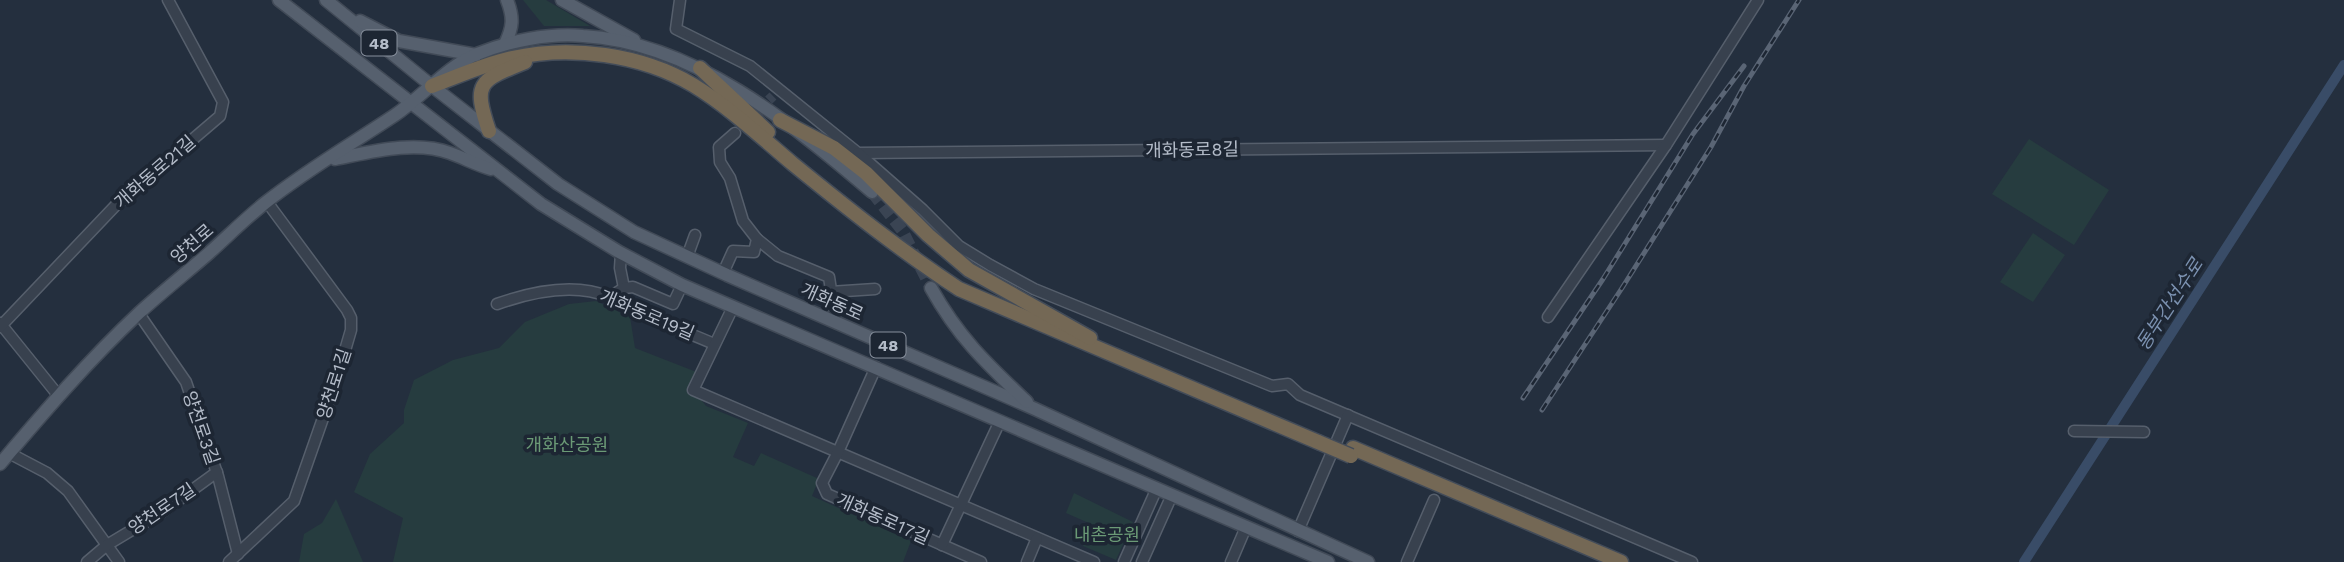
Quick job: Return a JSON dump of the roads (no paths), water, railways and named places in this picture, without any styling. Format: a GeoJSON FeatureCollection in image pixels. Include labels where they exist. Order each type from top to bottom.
{"type":"FeatureCollection","features":[{"type":"Feature","properties":{"kind":"highway"},"geometry":{"type":"LineString","coordinates":[[432,86],[510,58],[547,52],[619,58],[674,75],[726,109],[860,219],[959,289],[1410,476],[1602,562]]}},
{"type":"Feature","properties":{"kind":"highway"},"geometry":{"type":"LineString","coordinates":[[489,131],[479,102],[480,91],[485,83],[510,68],[547,52]]}},
{"type":"Feature","properties":{"kind":"highway"},"geometry":{"type":"LineString","coordinates":[[700,68],[760,125],[920,255],[966,282],[1319,438]]}},
{"type":"Feature","properties":{"kind":"highway"},"geometry":{"type":"LineString","coordinates":[[780,120],[834,148],[866,173],[928,235],[969,270],[1092,338]]}},
{"type":"Feature","properties":{"kind":"highway"},"geometry":{"type":"LineString","coordinates":[[1473,503],[1621,562]]}},
{"type":"Feature","properties":{"kind":"main road"},"geometry":{"type":"LineString","coordinates":[[279,0],[412,103]]}},
{"type":"Feature","properties":{"kind":"main road","name":"개화동로"},"geometry":{"type":"LineString","coordinates":[[326,0],[558,184],[634,232],[1035,409],[1368,562]]}},
{"type":"Feature","properties":{"kind":"main road"},"geometry":{"type":"LineString","coordinates":[[505,44],[512,30],[513,19],[508,0]]}},
{"type":"Feature","properties":{"kind":"main road"},"geometry":{"type":"LineString","coordinates":[[562,0],[643,45],[700,68],[751,98],[872,192]]}},
{"type":"Feature","properties":{"kind":"main road"},"geometry":{"type":"LineString","coordinates":[[341,11],[399,41],[476,55]]}},
{"type":"Feature","properties":{"kind":"main road","name":"양천로"},"geometry":{"type":"LineString","coordinates":[[3,458],[58,396],[139,314],[267,202],[412,103],[456,65],[505,44],[542,38],[579,35],[643,45]]}},
{"type":"Feature","properties":{"kind":"main road","name":"48"},"geometry":{"type":"LineString","coordinates":[[412,103],[541,204],[621,253],[682,285],[1328,562]]}},
{"type":"Feature","properties":{"kind":"main road"},"geometry":{"type":"LineString","coordinates":[[328,160],[380,150],[424,148],[449,152],[501,173]]}},
{"type":"Feature","properties":{"kind":"main road"},"geometry":{"type":"LineString","coordinates":[[931,288],[973,351],[1035,409]]}},
{"type":"Feature","properties":{"kind":"street","name":"개화동로21길"},"geometry":{"type":"LineString","coordinates":[[1,325],[117,204],[220,116],[223,102],[168,0]]}},
{"type":"Feature","properties":{"kind":"street"},"geometry":{"type":"LineString","coordinates":[[680,0],[676,29],[750,66],[776,92],[858,153],[959,246],[1034,289],[1272,386],[1288,384],[1300,395],[1692,562]]}},
{"type":"Feature","properties":{"kind":"street"},"geometry":{"type":"LineString","coordinates":[[1548,317],[1666,145],[1758,0]]}},
{"type":"Feature","properties":{"kind":"street"},"geometry":{"type":"LineString","coordinates":[[735,133],[719,146],[720,162],[730,178],[743,222],[757,239],[778,256],[829,277],[836,323]]}},
{"type":"Feature","properties":{"kind":"street","name":"개화동로8길"},"geometry":{"type":"LineString","coordinates":[[858,153],[1666,145]]}},
{"type":"Feature","properties":{"kind":"street","name":"양천로1길"},"geometry":{"type":"LineString","coordinates":[[233,558],[294,501],[351,330],[348,310],[267,202]]}},
{"type":"Feature","properties":{"kind":"street"},"geometry":{"type":"LineString","coordinates":[[687,257],[695,235]]}},
{"type":"Feature","properties":{"kind":"street"},"geometry":{"type":"LineString","coordinates":[[723,273],[733,251],[754,252],[757,239]]}},
{"type":"Feature","properties":{"kind":"street"},"geometry":{"type":"LineString","coordinates":[[621,253],[624,288]]}},
{"type":"Feature","properties":{"kind":"street"},"geometry":{"type":"LineString","coordinates":[[664,323],[682,285]]}},
{"type":"Feature","properties":{"kind":"street"},"geometry":{"type":"LineString","coordinates":[[610,297],[624,288],[633,287],[673,304]]}},
{"type":"Feature","properties":{"kind":"street"},"geometry":{"type":"LineString","coordinates":[[830,292],[875,289]]}},
{"type":"Feature","properties":{"kind":"street","name":"개화동로19길"},"geometry":{"type":"LineString","coordinates":[[497,304],[523,295],[585,290],[610,297],[714,344]]}},
{"type":"Feature","properties":{"kind":"street","name":"개화동로19길"},"geometry":{"type":"LineString","coordinates":[[733,307],[693,390],[838,452]]}},
{"type":"Feature","properties":{"kind":"street","name":"양천로3길"},"geometry":{"type":"LineString","coordinates":[[139,314],[186,382],[216,472],[233,558]]}},
{"type":"Feature","properties":{"kind":"street"},"geometry":{"type":"LineString","coordinates":[[1,325],[58,396]]}},
{"type":"Feature","properties":{"kind":"street","name":"개화동로17길"},"geometry":{"type":"LineString","coordinates":[[876,367],[822,483],[827,494],[942,545]]}},
{"type":"Feature","properties":{"kind":"street"},"geometry":{"type":"LineString","coordinates":[[1298,531],[1348,415]]}},
{"type":"Feature","properties":{"kind":"street"},"geometry":{"type":"LineString","coordinates":[[981,562],[942,545],[1000,421]]}},
{"type":"Feature","properties":{"kind":"street"},"geometry":{"type":"LineString","coordinates":[[2074,431],[2139,432]]}},
{"type":"Feature","properties":{"kind":"street"},"geometry":{"type":"LineString","coordinates":[[838,452],[1094,562]]}},
{"type":"Feature","properties":{"kind":"street"},"geometry":{"type":"LineString","coordinates":[[3,458],[47,473],[68,491],[119,562]]}},
{"type":"Feature","properties":{"kind":"street","name":"양천로7길"},"geometry":{"type":"LineString","coordinates":[[87,562],[107,545],[162,512],[216,472]]}},
{"type":"Feature","properties":{"kind":"street"},"geometry":{"type":"LineString","coordinates":[[1124,562],[1157,488]]}},
{"type":"Feature","properties":{"kind":"street"},"geometry":{"type":"LineString","coordinates":[[1142,562],[1172,495]]}},
{"type":"Feature","properties":{"kind":"street"},"geometry":{"type":"LineString","coordinates":[[1409,558],[1434,500]]}},
{"type":"Feature","properties":{"kind":"street"},"geometry":{"type":"LineString","coordinates":[[1230,562],[1246,527]]}},
{"type":"Feature","properties":{"kind":"street"},"geometry":{"type":"LineString","coordinates":[[1027,562],[1037,537]]}},
{"type":"Feature","properties":{"kind":"waterway","name":"동부간선수로"},"geometry":{"type":"LineString","coordinates":[[2024,562],[2344,65]]}},
{"type":"Feature","properties":{"kind":"tunnel"},"geometry":{"type":"LineString","coordinates":[[747,121],[773,96]]}},
{"type":"Feature","properties":{"kind":"tunnel"},"geometry":{"type":"LineString","coordinates":[[872,192],[902,230],[931,288]]}},
{"type":"Feature","properties":{"kind":"railway"},"geometry":{"type":"LineString","coordinates":[[1542,410],[1711,147],[1744,86],[1799,0]]}},
{"type":"Feature","properties":{"kind":"railway"},"geometry":{"type":"LineString","coordinates":[[1523,398],[1603,279],[1693,134],[1744,66]]}},
{"type":"Feature","properties":{"kind":"park label","name":"개화산공원"},"geometry":{"type":"Point","coordinates":[567,445]}},
{"type":"Feature","properties":{"kind":"park label","name":"내촌공원"},"geometry":{"type":"Point","coordinates":[1107,535]}}]}
